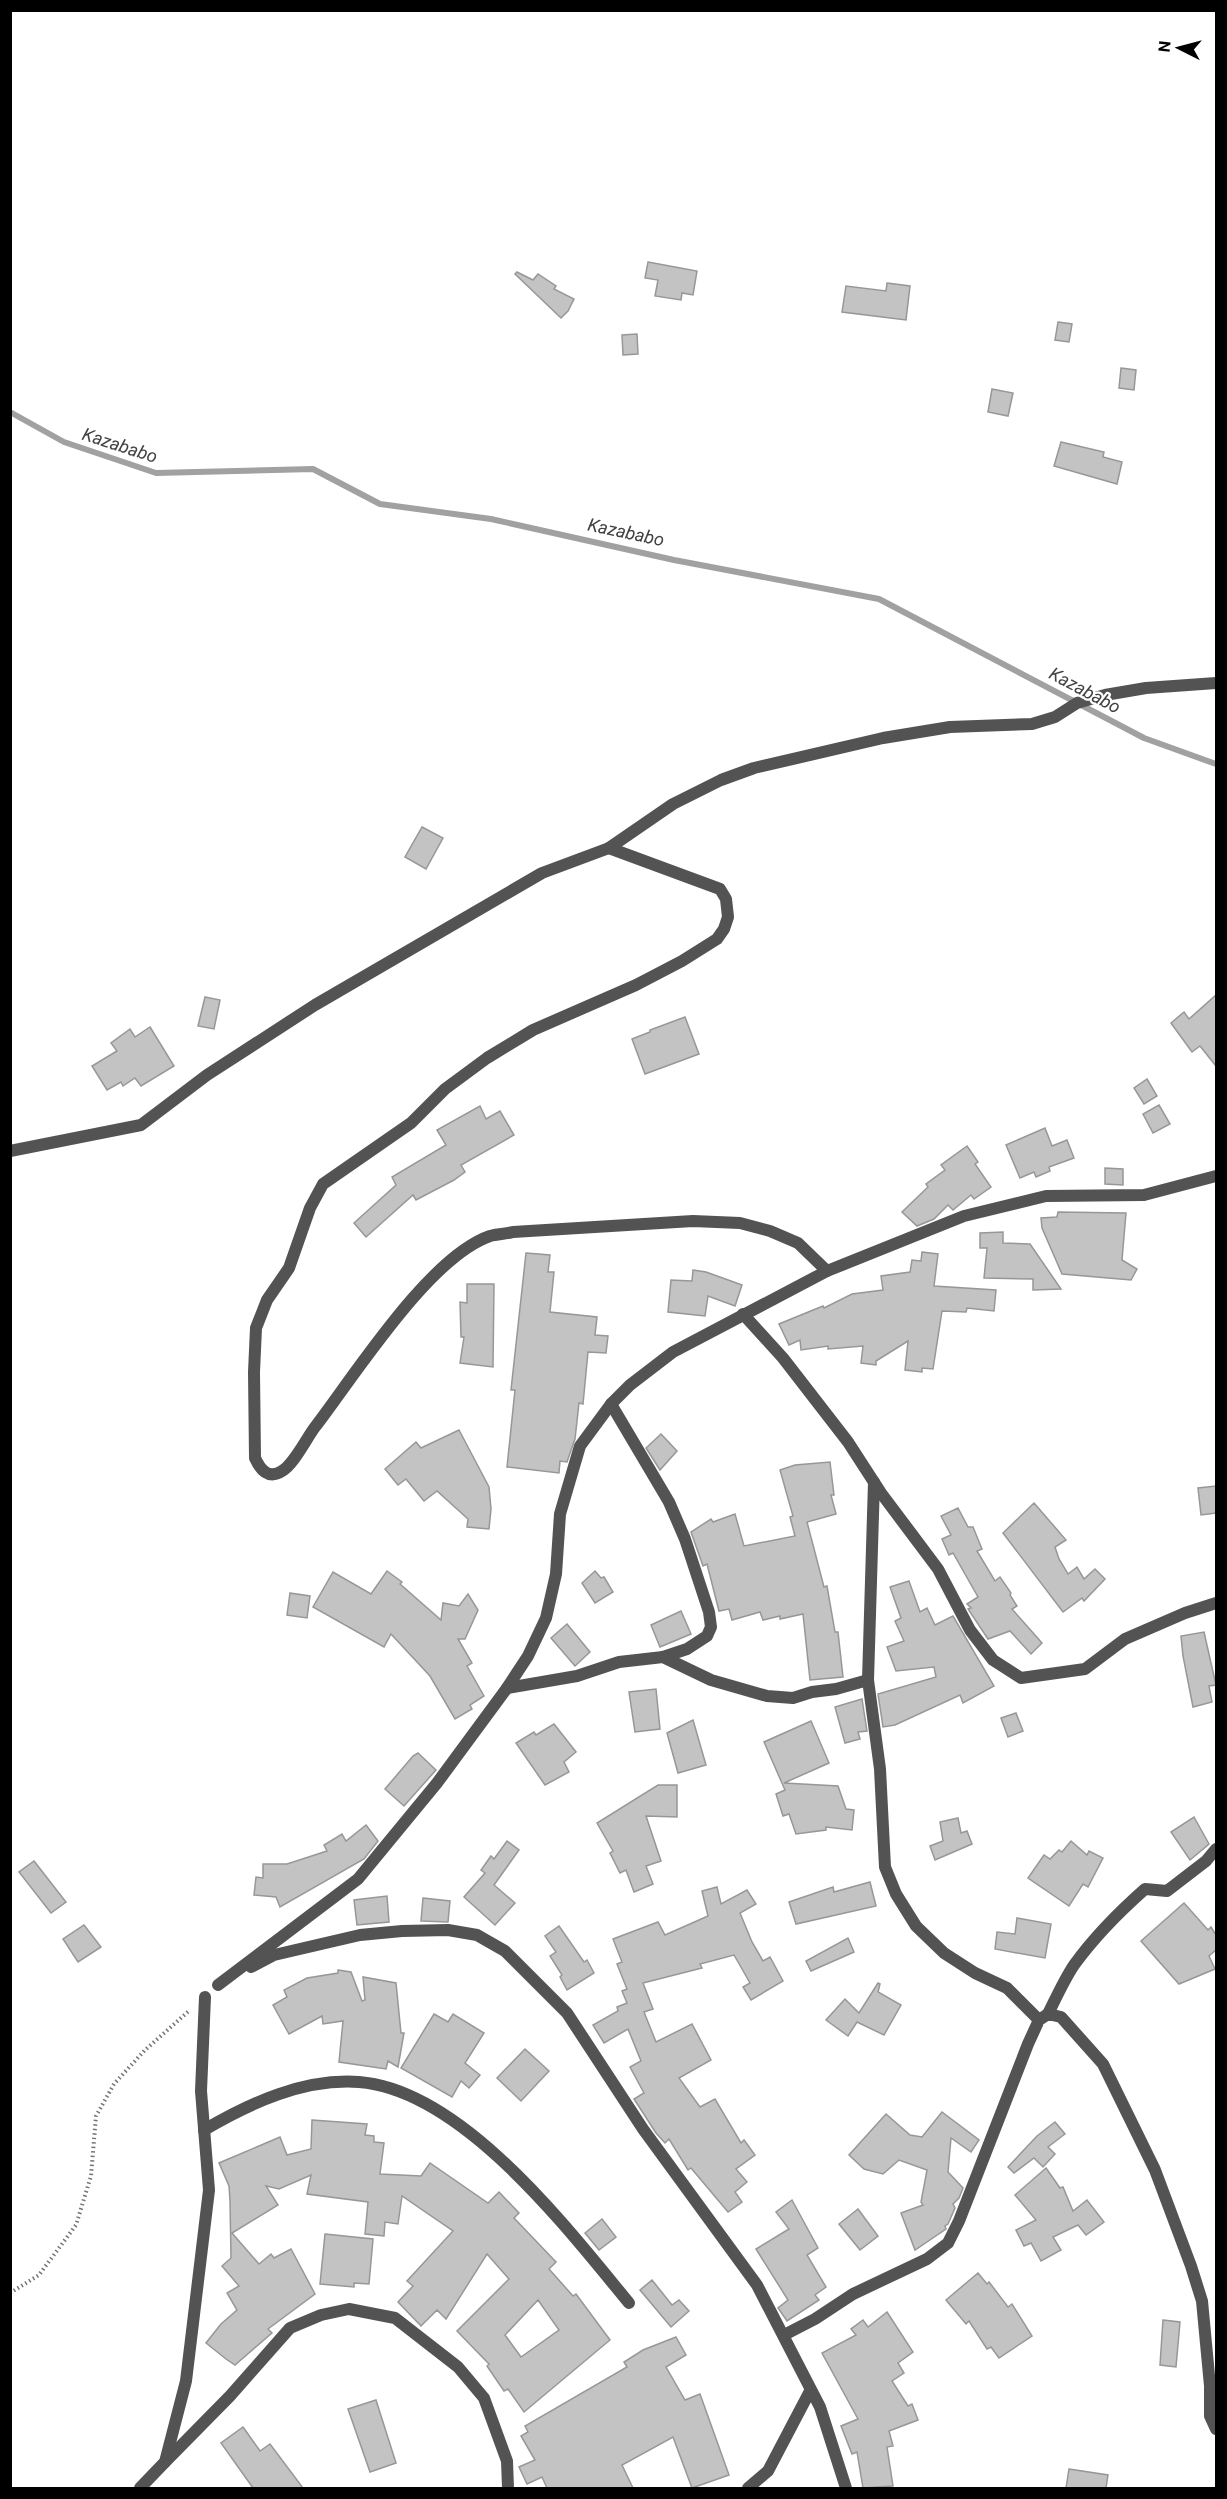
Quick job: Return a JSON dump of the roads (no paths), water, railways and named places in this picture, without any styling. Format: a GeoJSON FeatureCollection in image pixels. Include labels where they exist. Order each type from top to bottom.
{"type":"FeatureCollection","features":[{"type":"Feature","properties":{"kind":"street"},"geometry":{"type":"LineString","coordinates":[[10,1151],[141,1125],[207,1075],[315,1005],[542,873],[609,848],[673,804],[721,780],[754,768],[883,738],[950,727],[1032,724],[1055,717],[1077,703],[1105,695],[1146,688],[1216,683]]}},
{"type":"Feature","properties":{"kind":"street"},"geometry":{"type":"LineString","coordinates":[[609,848],[720,889],[726,899],[728,917],[724,929],[717,939],[682,961],[636,985],[533,1030],[487,1058],[445,1089],[411,1123],[323,1184],[310,1208],[289,1268],[267,1300],[256,1328],[255,1458],[260,1468],[266,1474],[272,1474],[281,1473],[290,1465],[302,1445],[369,1354],[433,1276],[464,1251],[490,1236],[513,1232],[681,1222],[740,1223],[770,1231],[798,1243],[827,1271]]}},
{"type":"Feature","properties":{"kind":"street"},"geometry":{"type":"LineString","coordinates":[[846,2488],[820,2407],[757,2284],[643,2129],[567,2013],[505,1951],[477,1935],[448,1930],[360,1935],[274,1955],[218,1985],[358,1879],[437,1783],[507,1688],[528,1656],[546,1618],[556,1574],[560,1514],[580,1446],[611,1404],[630,1385],[673,1352],[827,1271],[964,1216],[1046,1196],[1144,1194],[1216,1176]]}},
{"type":"Feature","properties":{"kind":"street"},"geometry":{"type":"LineString","coordinates":[[743,1314],[783,1358],[848,1442],[874,1482],[938,1569],[970,1630],[993,1660],[1021,1678],[1085,1669],[1125,1639],[1185,1612],[1216,1603]]}},
{"type":"Feature","properties":{"kind":"street"},"geometry":{"type":"LineString","coordinates":[[507,1688],[577,1676],[619,1662],[663,1657],[687,1649],[707,1636],[711,1627],[709,1612],[685,1539],[669,1502],[611,1404]]}},
{"type":"Feature","properties":{"kind":"street"},"geometry":{"type":"LineString","coordinates":[[874,1482],[868,1680],[880,1769],[885,1867],[896,1894],[916,1926],[944,1953],[975,1973],[1006,1988],[1043,2017],[1061,2017],[1103,2064],[1155,2170],[1202,2301],[1210,2386],[1210,2416],[1216,2429]]}},
{"type":"Feature","properties":{"kind":"street"},"geometry":{"type":"LineString","coordinates":[[663,1657],[711,1680],[767,1696],[793,1698],[868,1680]]}},
{"type":"Feature","properties":{"kind":"street"},"geometry":{"type":"LineString","coordinates":[[784,2335],[815,2319],[853,2294],[927,2259],[948,2243],[959,2221],[1028,2044],[1073,1967],[1096,1936],[1144,1889],[1167,1891],[1206,1861],[1216,1850]]}},
{"type":"Feature","properties":{"kind":"street"},"geometry":{"type":"LineString","coordinates":[[165,2462],[188,2370],[209,2190],[201,2091],[205,1996]]}},
{"type":"Feature","properties":{"kind":"street"},"geometry":{"type":"LineString","coordinates":[[204,2130],[257,2102],[313,2086],[359,2082],[384,2087],[417,2100],[468,2132],[512,2172],[580,2244],[629,2302]]}},
{"type":"Feature","properties":{"kind":"street"},"geometry":{"type":"LineString","coordinates":[[140,2488],[230,2396],[290,2328],[321,2315],[349,2309],[395,2318],[458,2367],[484,2398],[507,2461],[508,2488]]}},
{"type":"Feature","properties":{"kind":"street"},"geometry":{"type":"LineString","coordinates":[[748,2488],[768,2471],[810,2391]]}},
{"type":"Feature","properties":{"kind":"waterway","name":"Kazababo"},"geometry":{"type":"LineString","coordinates":[[10,412],[64,442],[156,473],[313,469],[380,504],[491,519],[674,560],[879,599],[1144,738],[1216,764]]}}]}
